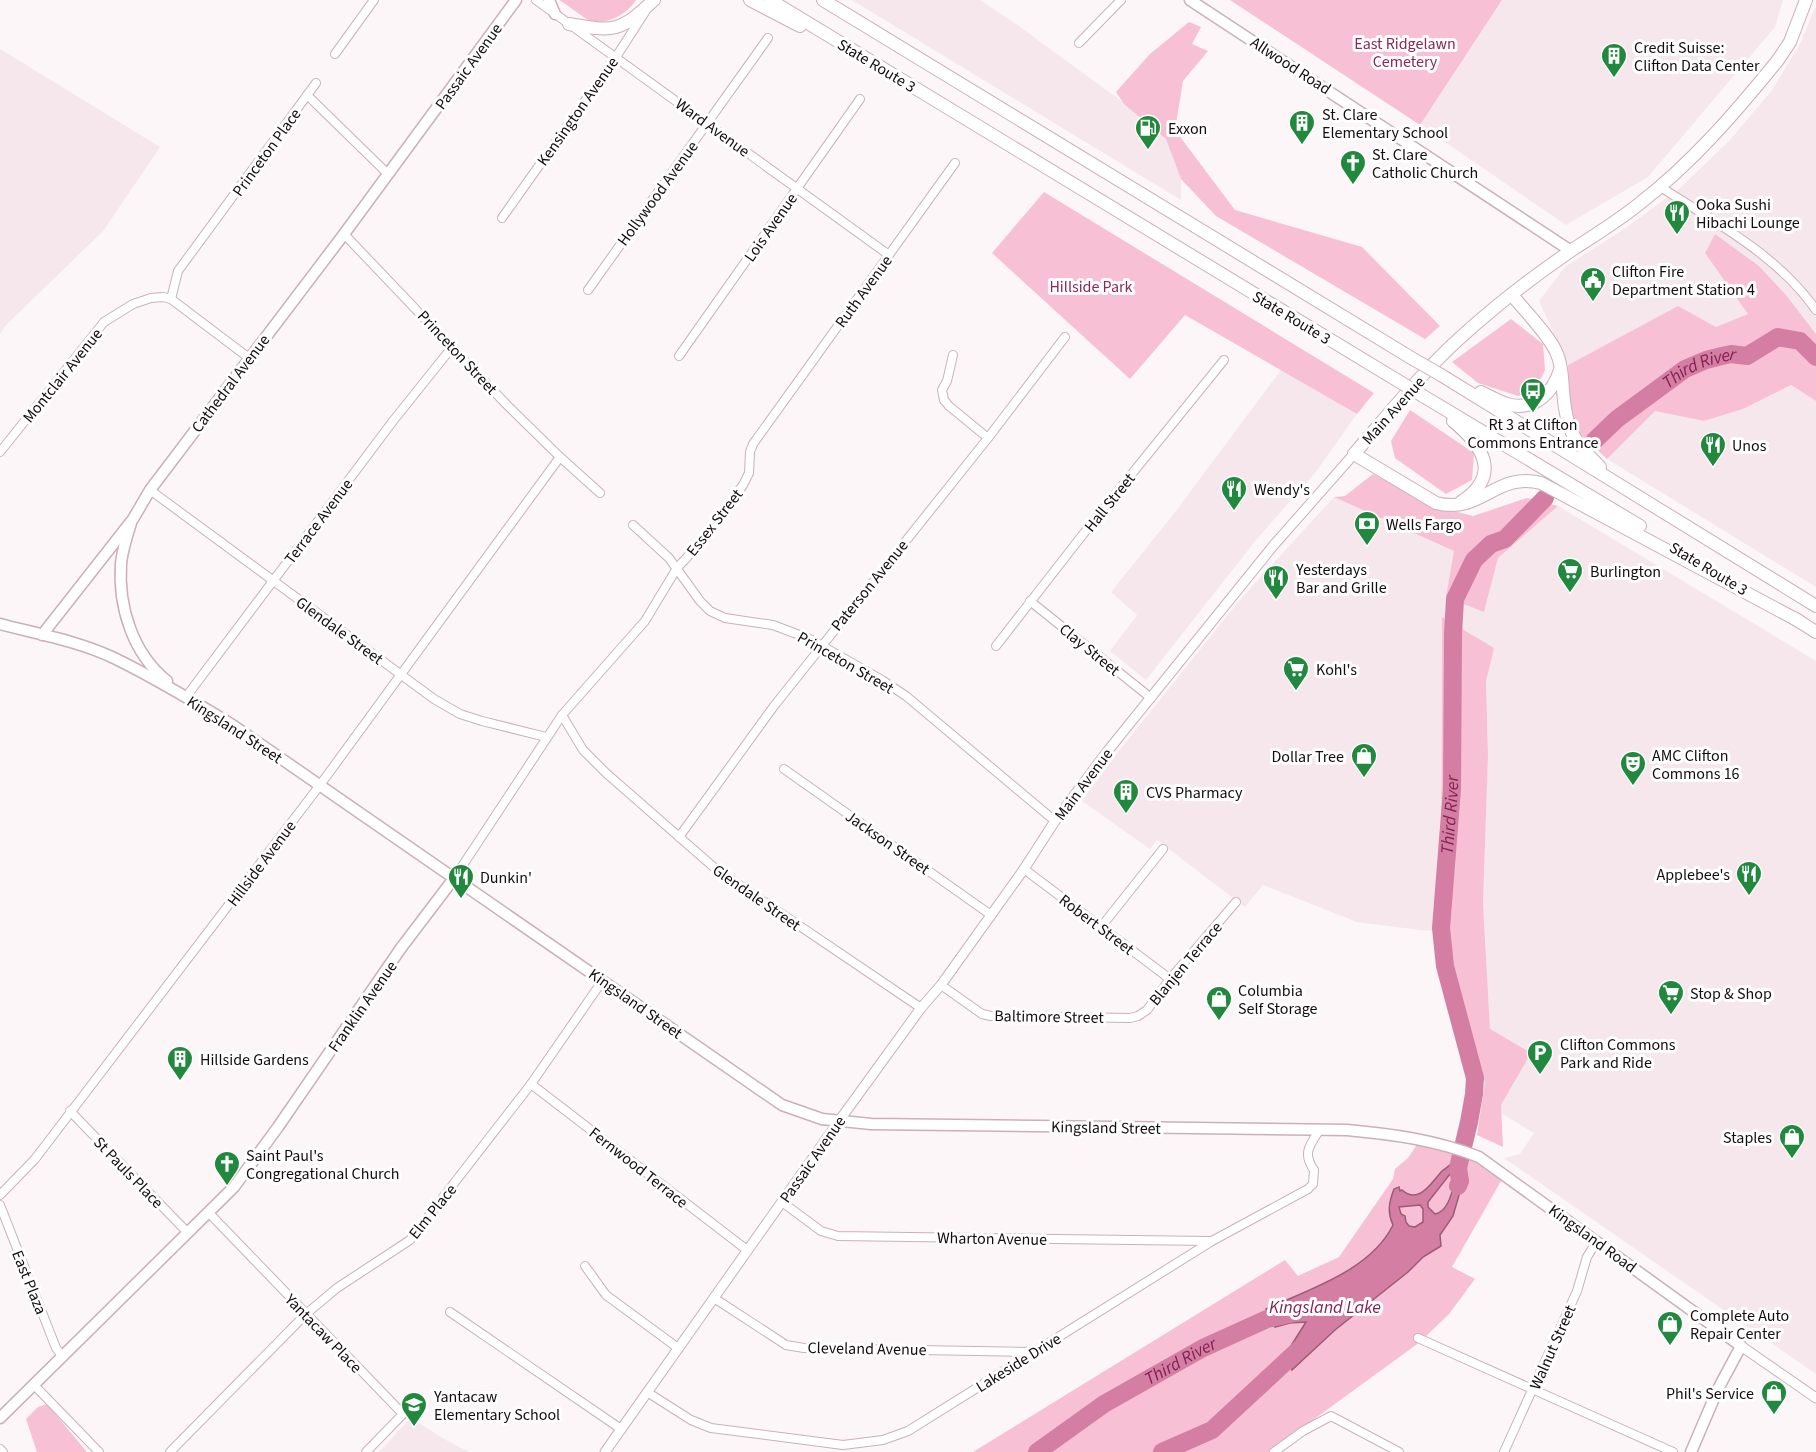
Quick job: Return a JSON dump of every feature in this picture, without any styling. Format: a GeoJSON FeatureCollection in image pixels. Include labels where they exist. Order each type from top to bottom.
{"type":"FeatureCollection","features":[{"type":"Feature","properties":{"kind":"main road","name":"Passaic Avenue"},"geometry":{"type":"LineString","coordinates":[[420,132],[516,0]]}},
{"type":"Feature","properties":{"kind":"main road"},"geometry":{"type":"LineString","coordinates":[[549,0],[555,14]]}},
{"type":"Feature","properties":{"kind":"main road"},"geometry":{"type":"LineString","coordinates":[[750,0],[780,17],[852,50]]}},
{"type":"Feature","properties":{"kind":"main road","name":"State Route 3"},"geometry":{"type":"LineString","coordinates":[[770,0],[1816,632]]}},
{"type":"Feature","properties":{"kind":"main road","name":"State Route 3"},"geometry":{"type":"LineString","coordinates":[[823,0],[1441,375],[1816,606]]}},
{"type":"Feature","properties":{"kind":"main road","name":"Allwood Road"},"geometry":{"type":"LineString","coordinates":[[1190,0],[1571,251]]}},
{"type":"Feature","properties":{"kind":"main road","name":"Main Avenue"},"geometry":{"type":"LineString","coordinates":[[1354,454],[1461,337],[1571,251],[1621,218],[1689,162],[1778,60],[1790,42],[1806,0]]}},
{"type":"Feature","properties":{"kind":"main road"},"geometry":{"type":"LineString","coordinates":[[569,24],[597,29],[614,28],[633,20],[652,1]]}},
{"type":"Feature","properties":{"kind":"main road","name":"Cathedral Avenue"},"geometry":{"type":"LineString","coordinates":[[42,635],[133,519],[150,490],[420,132]]}},
{"type":"Feature","properties":{"kind":"main road"},"geometry":{"type":"LineString","coordinates":[[1512,295],[1552,343],[1557,353],[1561,366],[1565,414],[1575,440],[1614,481]]}},
{"type":"Feature","properties":{"kind":"main road"},"geometry":{"type":"LineString","coordinates":[[1441,375],[1509,404],[1522,406],[1534,403],[1545,396],[1553,386],[1561,366]]}},
{"type":"Feature","properties":{"kind":"main road"},"geometry":{"type":"LineString","coordinates":[[1423,396],[1476,442],[1485,464],[1484,475],[1479,486],[1460,503],[1449,507]]}},
{"type":"Feature","properties":{"kind":"main road"},"geometry":{"type":"LineString","coordinates":[[1354,454],[1436,503],[1449,507],[1464,505],[1520,480],[1541,483],[1799,621]]}},
{"type":"Feature","properties":{"kind":"main road"},"geometry":{"type":"LineString","coordinates":[[133,519],[121,562],[121,590],[128,624],[140,651],[156,672],[186,697]]}},
{"type":"Feature","properties":{"kind":"main road","name":"Kingsland Street"},"geometry":{"type":"LineString","coordinates":[[0,624],[72,642],[113,658],[234,726],[782,1105],[822,1119],[871,1124],[1347,1130]]}},
{"type":"Feature","properties":{"kind":"main road","name":"Franklin Avenue"},"geometry":{"type":"LineString","coordinates":[[1,1414],[63,1357],[241,1179],[401,948],[455,878]]}},
{"type":"Feature","properties":{"kind":"main road","name":"Kingsland Road"},"geometry":{"type":"LineString","coordinates":[[1347,1130],[1374,1132],[1456,1148],[1470,1153],[1496,1168],[1741,1346]]}},
{"type":"Feature","properties":{"kind":"main road"},"geometry":{"type":"LineString","coordinates":[[1690,1452],[1718,1389],[1741,1346]]}},
{"type":"Feature","properties":{"kind":"street"},"geometry":{"type":"LineString","coordinates":[[335,54],[374,0]]}},
{"type":"Feature","properties":{"kind":"street","name":"Ward Avenue"},"geometry":{"type":"LineString","coordinates":[[536,0],[889,255]]}},
{"type":"Feature","properties":{"kind":"street"},"geometry":{"type":"LineString","coordinates":[[1079,43],[1121,0]]}},
{"type":"Feature","properties":{"kind":"street","name":"Kensington Avenue"},"geometry":{"type":"LineString","coordinates":[[502,218],[616,57],[652,1]]}},
{"type":"Feature","properties":{"kind":"street","name":"Hollywood Avenue"},"geometry":{"type":"LineString","coordinates":[[588,290],[768,38]]}},
{"type":"Feature","properties":{"kind":"street"},"geometry":{"type":"LineString","coordinates":[[307,95],[316,83]]}},
{"type":"Feature","properties":{"kind":"street","name":"Princeton Place"},"geometry":{"type":"LineString","coordinates":[[171,298],[178,271],[307,95],[388,174]]}},
{"type":"Feature","properties":{"kind":"street","name":"Lois Avenue"},"geometry":{"type":"LineString","coordinates":[[680,356],[860,99]]}},
{"type":"Feature","properties":{"kind":"street","name":"Ruth Avenue"},"geometry":{"type":"LineString","coordinates":[[771,420],[955,163]]}},
{"type":"Feature","properties":{"kind":"street"},"geometry":{"type":"LineString","coordinates":[[1659,186],[1773,263],[1793,281],[1816,310]]}},
{"type":"Feature","properties":{"kind":"street","name":"Princeton Street"},"geometry":{"type":"LineString","coordinates":[[344,234],[507,405],[560,458],[600,493]]}},
{"type":"Feature","properties":{"kind":"street","name":"Montclair Avenue"},"geometry":{"type":"LineString","coordinates":[[0,452],[104,322],[133,304],[151,298],[171,298]]}},
{"type":"Feature","properties":{"kind":"street"},"geometry":{"type":"LineString","coordinates":[[171,298],[249,358]]}},
{"type":"Feature","properties":{"kind":"street","name":"Paterson Avenue"},"geometry":{"type":"LineString","coordinates":[[680,837],[774,706],[988,438],[1065,337]]}},
{"type":"Feature","properties":{"kind":"street","name":"Terrace Avenue"},"geometry":{"type":"LineString","coordinates":[[186,697],[393,421],[453,346]]}},
{"type":"Feature","properties":{"kind":"street"},"geometry":{"type":"LineString","coordinates":[[953,355],[947,381],[942,390],[944,400],[988,438]]}},
{"type":"Feature","properties":{"kind":"street","name":"Hall Street"},"geometry":{"type":"LineString","coordinates":[[996,646],[1224,360]]}},
{"type":"Feature","properties":{"kind":"street","name":"Essex Street"},"geometry":{"type":"LineString","coordinates":[[645,621],[677,568],[707,536],[743,484],[749,473],[750,452],[753,444],[771,420]]}},
{"type":"Feature","properties":{"kind":"street","name":"Main Avenue"},"geometry":{"type":"LineString","coordinates":[[1024,869],[1055,821],[1106,753],[1274,546],[1354,454]]}},
{"type":"Feature","properties":{"kind":"street","name":"Hillside Avenue"},"geometry":{"type":"LineString","coordinates":[[0,1195],[35,1159],[320,785],[560,458]]}},
{"type":"Feature","properties":{"kind":"street","name":"Glendale Street"},"geometry":{"type":"LineString","coordinates":[[150,490],[434,699],[460,714],[482,722],[546,737]]}},
{"type":"Feature","properties":{"kind":"street","name":"Princeton Street"},"geometry":{"type":"LineString","coordinates":[[633,525],[669,558],[710,611],[725,618],[773,625],[791,631],[821,645],[882,680],[906,696],[1055,821]]}},
{"type":"Feature","properties":{"kind":"street","name":"Clay Street"},"geometry":{"type":"LineString","coordinates":[[1030,601],[1151,698]]}},
{"type":"Feature","properties":{"kind":"street","name":"Franklin Avenue"},"geometry":{"type":"LineString","coordinates":[[455,878],[562,715],[645,621]]}},
{"type":"Feature","properties":{"kind":"street","name":"Glendale Street"},"geometry":{"type":"LineString","coordinates":[[562,715],[583,750],[717,870],[921,1008]]}},
{"type":"Feature","properties":{"kind":"street","name":"Jackson Street"},"geometry":{"type":"LineString","coordinates":[[784,769],[991,915]]}},
{"type":"Feature","properties":{"kind":"street"},"geometry":{"type":"LineString","coordinates":[[1101,927],[1163,849]]}},
{"type":"Feature","properties":{"kind":"street","name":"Passaic Avenue"},"geometry":{"type":"LineString","coordinates":[[605,1452],[839,1121],[1024,869]]}},
{"type":"Feature","properties":{"kind":"street","name":"Robert Street"},"geometry":{"type":"LineString","coordinates":[[1024,869],[1170,979]]}},
{"type":"Feature","properties":{"kind":"street","name":"Blanjen Terrace"},"geometry":{"type":"LineString","coordinates":[[1130,1018],[1147,1010],[1170,979],[1236,902]]}},
{"type":"Feature","properties":{"kind":"street","name":"Elm Place"},"geometry":{"type":"LineString","coordinates":[[170,1452],[306,1314],[337,1288],[410,1240],[531,1084],[603,980]]}},
{"type":"Feature","properties":{"kind":"street","name":"Baltimore Street"},"geometry":{"type":"LineString","coordinates":[[941,985],[982,1014],[991,1016],[1130,1018]]}},
{"type":"Feature","properties":{"kind":"street","name":"Fernwood Terrace"},"geometry":{"type":"LineString","coordinates":[[531,1084],[747,1250]]}},
{"type":"Feature","properties":{"kind":"street","name":"St Pauls Place"},"geometry":{"type":"LineString","coordinates":[[70,1111],[188,1233]]}},
{"type":"Feature","properties":{"kind":"street","name":"Lakeside Drive"},"geometry":{"type":"LineString","coordinates":[[647,1392],[691,1420],[711,1428],[843,1445],[883,1440],[908,1431],[1212,1241],[1308,1189],[1313,1184],[1314,1170],[1308,1151],[1320,1129]]}},
{"type":"Feature","properties":{"kind":"street","name":"Wharton Avenue"},"geometry":{"type":"LineString","coordinates":[[782,1202],[821,1231],[838,1236],[1212,1241]]}},
{"type":"Feature","properties":{"kind":"street","name":"East Plaza"},"geometry":{"type":"LineString","coordinates":[[0,1205],[56,1348],[63,1357]]}},
{"type":"Feature","properties":{"kind":"street","name":"Yantacaw Place"},"geometry":{"type":"LineString","coordinates":[[209,1213],[403,1414],[366,1452]]}},
{"type":"Feature","properties":{"kind":"street","name":"Walnut Street"},"geometry":{"type":"LineString","coordinates":[[1504,1452],[1577,1292],[1585,1261],[1597,1241]]}},
{"type":"Feature","properties":{"kind":"street"},"geometry":{"type":"LineString","coordinates":[[585,1266],[606,1295],[678,1348]]}},
{"type":"Feature","properties":{"kind":"street","name":"Cleveland Avenue"},"geometry":{"type":"LineString","coordinates":[[714,1298],[786,1345],[804,1348],[1033,1352]]}},
{"type":"Feature","properties":{"kind":"street"},"geometry":{"type":"LineString","coordinates":[[450,1312],[621,1429]]}},
{"type":"Feature","properties":{"kind":"street"},"geometry":{"type":"LineString","coordinates":[[1418,1338],[1673,1452]]}},
{"type":"Feature","properties":{"kind":"street","name":"Kingsland Road"},"geometry":{"type":"LineString","coordinates":[[1741,1346],[1816,1398]]}},
{"type":"Feature","properties":{"kind":"street"},"geometry":{"type":"LineString","coordinates":[[34,1385],[99,1452]]}},
{"type":"Feature","properties":{"kind":"street"},"geometry":{"type":"LineString","coordinates":[[1274,1452],[1331,1416],[1383,1449],[1399,1452]]}},
{"type":"Feature","properties":{"kind":"shaded area"},"geometry":{"type":"Polygon","coordinates":[[[852,0],[980,0],[1124,103],[1166,139],[1181,179],[1181,200],[852,0]]]}},
{"type":"Feature","properties":{"kind":"shaded area"},"geometry":{"type":"Polygon","coordinates":[[[1502,0],[1783,0],[1775,27],[1648,177],[1566,225],[1420,125],[1502,0]]]}},
{"type":"Feature","properties":{"kind":"shaded area"},"geometry":{"type":"Polygon","coordinates":[[[1816,6],[1816,334],[1786,295],[1759,266],[1715,234],[1705,253],[1749,314],[1716,327],[1678,306],[1568,365],[1539,301],[1565,267],[1627,227],[1679,189],[1730,140],[1772,90],[1800,44],[1816,6]]]}},
{"type":"Feature","properties":{"kind":"shaded area"},"geometry":{"type":"Polygon","coordinates":[[[0,49],[160,147],[103,231],[6,325],[0,334],[0,49]]]}},
{"type":"Feature","properties":{"kind":"shaded area"},"geometry":{"type":"Polygon","coordinates":[[[1281,370],[1357,414],[1315,473],[1256,540],[1146,680],[1110,651],[1137,615],[1111,592],[1176,511],[1281,370]]]}},
{"type":"Feature","properties":{"kind":"shaded area"},"geometry":{"type":"Polygon","coordinates":[[[1791,385],[1816,401],[1816,587],[1607,459],[1655,411],[1704,421],[1743,409],[1791,385]]]}},
{"type":"Feature","properties":{"kind":"shaded area"},"geometry":{"type":"Polygon","coordinates":[[[1334,497],[1454,551],[1484,612],[1498,558],[1558,506],[1816,661],[1816,1374],[1504,1158],[1520,1154],[1534,1133],[1501,1113],[1501,1105],[1531,1053],[1490,1030],[1483,903],[1488,756],[1486,681],[1442,618],[1441,928],[1428,931],[1357,922],[1263,885],[1245,907],[1157,840],[1150,849],[1082,801],[1111,761],[1239,601],[1334,497]]]}},
{"type":"Feature","properties":{"kind":"shaded area","name":"Yantacaw Elementary School"},"geometry":{"type":"Polygon","coordinates":[[[411,1418],[444,1439],[469,1452],[379,1452],[411,1418]]]}},
{"type":"Feature","properties":{"kind":"green space"},"geometry":{"type":"Polygon","coordinates":[[[559,0],[636,0],[628,10],[616,17],[597,22],[591,21],[559,0]]]}},
{"type":"Feature","properties":{"kind":"green space","name":"East Ridgelawn Cemetery"},"geometry":{"type":"Polygon","coordinates":[[[1230,0],[1502,0],[1420,125],[1230,0]]]}},
{"type":"Feature","properties":{"kind":"green space"},"geometry":{"type":"Polygon","coordinates":[[[1189,22],[1201,27],[1192,44],[1208,51],[1183,81],[1175,130],[1235,210],[1362,247],[1440,326],[1425,339],[1216,216],[1181,179],[1166,139],[1124,104],[1116,92],[1150,54],[1189,22]]]}},
{"type":"Feature","properties":{"kind":"green space","name":"Hillside Park"},"geometry":{"type":"Polygon","coordinates":[[[1044,192],[1374,393],[1357,414],[1185,315],[1130,379],[992,253],[1044,192]]]}},
{"type":"Feature","properties":{"kind":"green space"},"geometry":{"type":"Polygon","coordinates":[[[1715,234],[1759,266],[1786,295],[1816,334],[1816,401],[1791,385],[1743,409],[1704,421],[1655,411],[1607,459],[1578,432],[1569,419],[1568,365],[1678,306],[1716,327],[1748,314],[1705,253],[1715,234]]]}},
{"type":"Feature","properties":{"kind":"green space"},"geometry":{"type":"Polygon","coordinates":[[[1511,319],[1543,344],[1545,370],[1536,389],[1518,396],[1478,383],[1452,362],[1511,319]]]}},
{"type":"Feature","properties":{"kind":"green space"},"geometry":{"type":"Polygon","coordinates":[[[1410,410],[1474,453],[1472,480],[1446,494],[1395,458],[1391,441],[1410,410]]]}},
{"type":"Feature","properties":{"kind":"green space"},"geometry":{"type":"Polygon","coordinates":[[[1373,474],[1438,507],[1473,516],[1527,498],[1558,506],[1498,558],[1484,612],[1446,597],[1454,551],[1334,497],[1345,496],[1373,474]]]}},
{"type":"Feature","properties":{"kind":"green space"},"geometry":{"type":"Polygon","coordinates":[[[1442,617],[1494,648],[1486,681],[1488,756],[1483,903],[1490,1029],[1531,1053],[1501,1105],[1503,1147],[1477,1135],[1485,1082],[1441,928],[1442,617]]]}},
{"type":"Feature","properties":{"kind":"green space"},"geometry":{"type":"Polygon","coordinates":[[[1420,1140],[1456,1148],[1453,1159],[1466,1163],[1470,1153],[1505,1174],[1452,1267],[1475,1279],[1449,1314],[1420,1342],[1269,1452],[973,1452],[1285,1260],[1298,1276],[1339,1257],[1393,1179],[1395,1169],[1408,1158],[1420,1140]]]}},
{"type":"Feature","properties":{"kind":"green space"},"geometry":{"type":"Polygon","coordinates":[[[47,1404],[86,1452],[37,1452],[26,1419],[38,1407],[47,1404]]]}},
{"type":"Feature","properties":{"kind":"water","name":"Kingsland Lake"},"geometry":{"type":"Polygon","coordinates":[[[1454,1161],[1463,1165],[1464,1178],[1453,1216],[1440,1235],[1441,1246],[1423,1257],[1408,1272],[1335,1330],[1292,1370],[1289,1349],[1306,1322],[1275,1327],[1266,1309],[1320,1285],[1355,1266],[1383,1241],[1393,1225],[1389,1207],[1394,1189],[1399,1187],[1400,1191],[1408,1194],[1419,1194],[1454,1161]],[[1450,1174],[1428,1202],[1428,1207],[1435,1214],[1447,1205],[1449,1200],[1455,1178],[1450,1174]],[[1420,1205],[1399,1207],[1409,1226],[1415,1227],[1423,1222],[1423,1209],[1420,1205]]]}},
{"type":"Feature","properties":{"kind":"waterway","name":"Third River"},"geometry":{"type":"LineString","coordinates":[[1594,441],[1617,419],[1685,369],[1706,360],[1731,354],[1747,356],[1778,337],[1800,341],[1816,357]]}},
{"type":"Feature","properties":{"kind":"waterway","name":"Third River"},"geometry":{"type":"LineString","coordinates":[[1458,1186],[1460,1181],[1458,1168],[1469,1122],[1475,1078],[1445,966],[1441,928],[1452,789],[1455,599],[1474,560],[1491,544],[1505,539],[1545,498]]}},
{"type":"Feature","properties":{"kind":"waterway","name":"Third River"},"geometry":{"type":"LineString","coordinates":[[1037,1452],[1104,1404],[1203,1348],[1267,1319],[1295,1313]]}},
{"type":"Feature","properties":{"kind":"waterway","name":"Third River"},"geometry":{"type":"LineString","coordinates":[[1162,1452],[1212,1430],[1307,1342]]}},
{"type":"Feature","properties":{"kind":"place","name":"Credit Suisse: Clifton Data Center"},"geometry":{"type":"Point","coordinates":[1614,79]}},
{"type":"Feature","properties":{"kind":"place","name":"St. Clare Elementary School"},"geometry":{"type":"Point","coordinates":[1302,146]}},
{"type":"Feature","properties":{"kind":"place","name":"Exxon"},"geometry":{"type":"Point","coordinates":[1148,151]}},
{"type":"Feature","properties":{"kind":"place","name":"St. Clare Catholic Church"},"geometry":{"type":"Point","coordinates":[1353,186]}},
{"type":"Feature","properties":{"kind":"place","name":"Ooka Sushi Hibachi Lounge"},"geometry":{"type":"Point","coordinates":[1677,236]}},
{"type":"Feature","properties":{"kind":"place","name":"Clifton Fire Department Station 4"},"geometry":{"type":"Point","coordinates":[1593,303]}},
{"type":"Feature","properties":{"kind":"place","name":"Rt 3 at Clifton Commons Entrance"},"geometry":{"type":"Point","coordinates":[1533,414]}},
{"type":"Feature","properties":{"kind":"place","name":"Unos"},"geometry":{"type":"Point","coordinates":[1713,468]}},
{"type":"Feature","properties":{"kind":"place","name":"Wendy's"},"geometry":{"type":"Point","coordinates":[1234,512]}},
{"type":"Feature","properties":{"kind":"place","name":"Wells Fargo"},"geometry":{"type":"Point","coordinates":[1367,547]}},
{"type":"Feature","properties":{"kind":"place","name":"Burlington"},"geometry":{"type":"Point","coordinates":[1570,594]}},
{"type":"Feature","properties":{"kind":"place","name":"Yesterdays Bar and Grille"},"geometry":{"type":"Point","coordinates":[1276,601]}},
{"type":"Feature","properties":{"kind":"place","name":"Kohl's"},"geometry":{"type":"Point","coordinates":[1296,692]}},
{"type":"Feature","properties":{"kind":"place","name":"Dollar Tree"},"geometry":{"type":"Point","coordinates":[1364,779]}},
{"type":"Feature","properties":{"kind":"place","name":"AMC Clifton Commons 16"},"geometry":{"type":"Point","coordinates":[1633,787]}},
{"type":"Feature","properties":{"kind":"place","name":"CVS Pharmacy"},"geometry":{"type":"Point","coordinates":[1126,815]}},
{"type":"Feature","properties":{"kind":"place","name":"Applebee's"},"geometry":{"type":"Point","coordinates":[1749,897]}},
{"type":"Feature","properties":{"kind":"place","name":"Dunkin'"},"geometry":{"type":"Point","coordinates":[461,900]}},
{"type":"Feature","properties":{"kind":"place","name":"Stop & Shop"},"geometry":{"type":"Point","coordinates":[1671,1016]}},
{"type":"Feature","properties":{"kind":"place","name":"Columbia Self Storage"},"geometry":{"type":"Point","coordinates":[1219,1022]}},
{"type":"Feature","properties":{"kind":"place","name":"Clifton Commons Park and Ride"},"geometry":{"type":"Point","coordinates":[1540,1076]}},
{"type":"Feature","properties":{"kind":"place","name":"Hillside Gardens"},"geometry":{"type":"Point","coordinates":[180,1082]}},
{"type":"Feature","properties":{"kind":"place","name":"Staples"},"geometry":{"type":"Point","coordinates":[1792,1160]}},
{"type":"Feature","properties":{"kind":"place","name":"Saint Paul's Congregational Church"},"geometry":{"type":"Point","coordinates":[227,1187]}},
{"type":"Feature","properties":{"kind":"place","name":"Complete Auto Repair Center"},"geometry":{"type":"Point","coordinates":[1670,1347]}},
{"type":"Feature","properties":{"kind":"place","name":"Phil's Service"},"geometry":{"type":"Point","coordinates":[1774,1416]}},
{"type":"Feature","properties":{"kind":"place","name":"Yantacaw Elementary School"},"geometry":{"type":"Point","coordinates":[414,1428]}}]}
